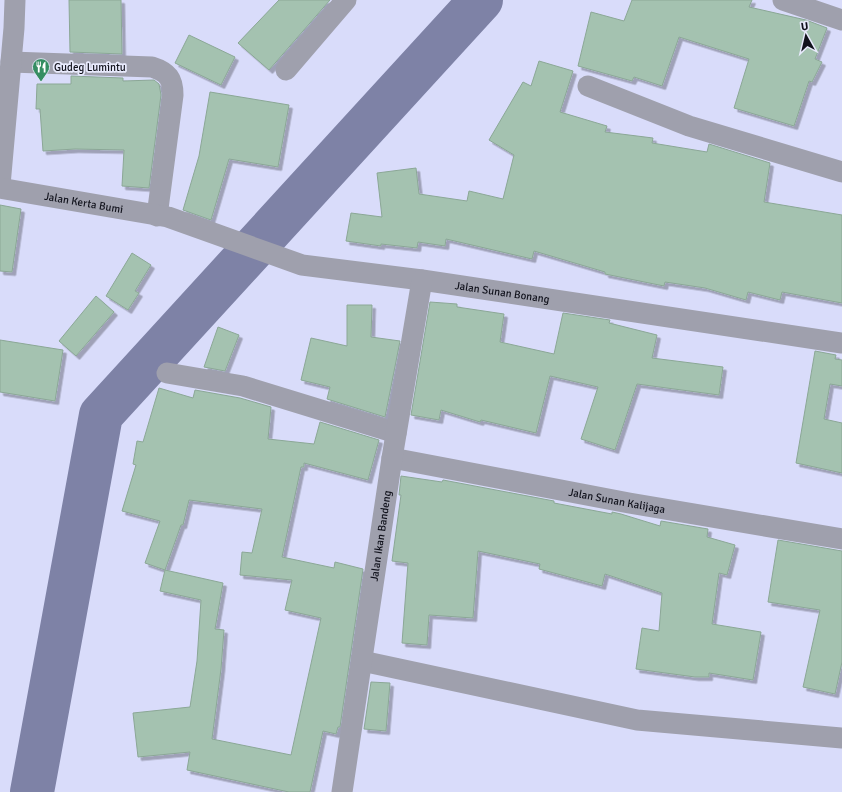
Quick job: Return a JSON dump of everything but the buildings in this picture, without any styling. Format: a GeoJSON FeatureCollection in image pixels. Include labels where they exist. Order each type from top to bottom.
{"type":"FeatureCollection","features":[{"type":"Feature","properties":{"kind":"street"},"geometry":{"type":"LineString","coordinates":[[0,187],[14,28],[15,0]]}},
{"type":"Feature","properties":{"kind":"street"},"geometry":{"type":"LineString","coordinates":[[14,28],[26,12],[30,0]]}},
{"type":"Feature","properties":{"kind":"street"},"geometry":{"type":"LineString","coordinates":[[286,70],[346,0]]}},
{"type":"Feature","properties":{"kind":"street"},"geometry":{"type":"LineString","coordinates":[[783,0],[842,20]]}},
{"type":"Feature","properties":{"kind":"street"},"geometry":{"type":"LineString","coordinates":[[11,62],[152,68],[162,70],[170,76],[173,96],[163,216]]}},
{"type":"Feature","properties":{"kind":"street"},"geometry":{"type":"LineString","coordinates":[[588,86],[688,126],[842,172]]}},
{"type":"Feature","properties":{"kind":"street","name":"Jalan Kerta Bumi"},"geometry":{"type":"LineString","coordinates":[[0,187],[163,216]]}},
{"type":"Feature","properties":{"kind":"street","name":"Jalan Sunan Bonang"},"geometry":{"type":"LineString","coordinates":[[163,216],[302,265],[422,280],[842,344]]}},
{"type":"Feature","properties":{"kind":"street","name":"Jalan Ikan Bandeng"},"geometry":{"type":"LineString","coordinates":[[342,792],[392,458],[422,280]]}},
{"type":"Feature","properties":{"kind":"street"},"geometry":{"type":"LineString","coordinates":[[166,373],[243,386],[396,433]]}},
{"type":"Feature","properties":{"kind":"street","name":"Jalan Sunan Kalijaga"},"geometry":{"type":"LineString","coordinates":[[392,458],[629,503],[842,539]]}},
{"type":"Feature","properties":{"kind":"street"},"geometry":{"type":"LineString","coordinates":[[362,661],[637,720],[842,738]]}},
{"type":"Feature","properties":{"kind":"waterway"},"geometry":{"type":"LineString","coordinates":[[32,792],[101,415],[481,0]]}},
{"type":"Feature","properties":{"kind":"place","name":"Gudeg Lumintu"},"geometry":{"type":"Point","coordinates":[41,82]}}]}
